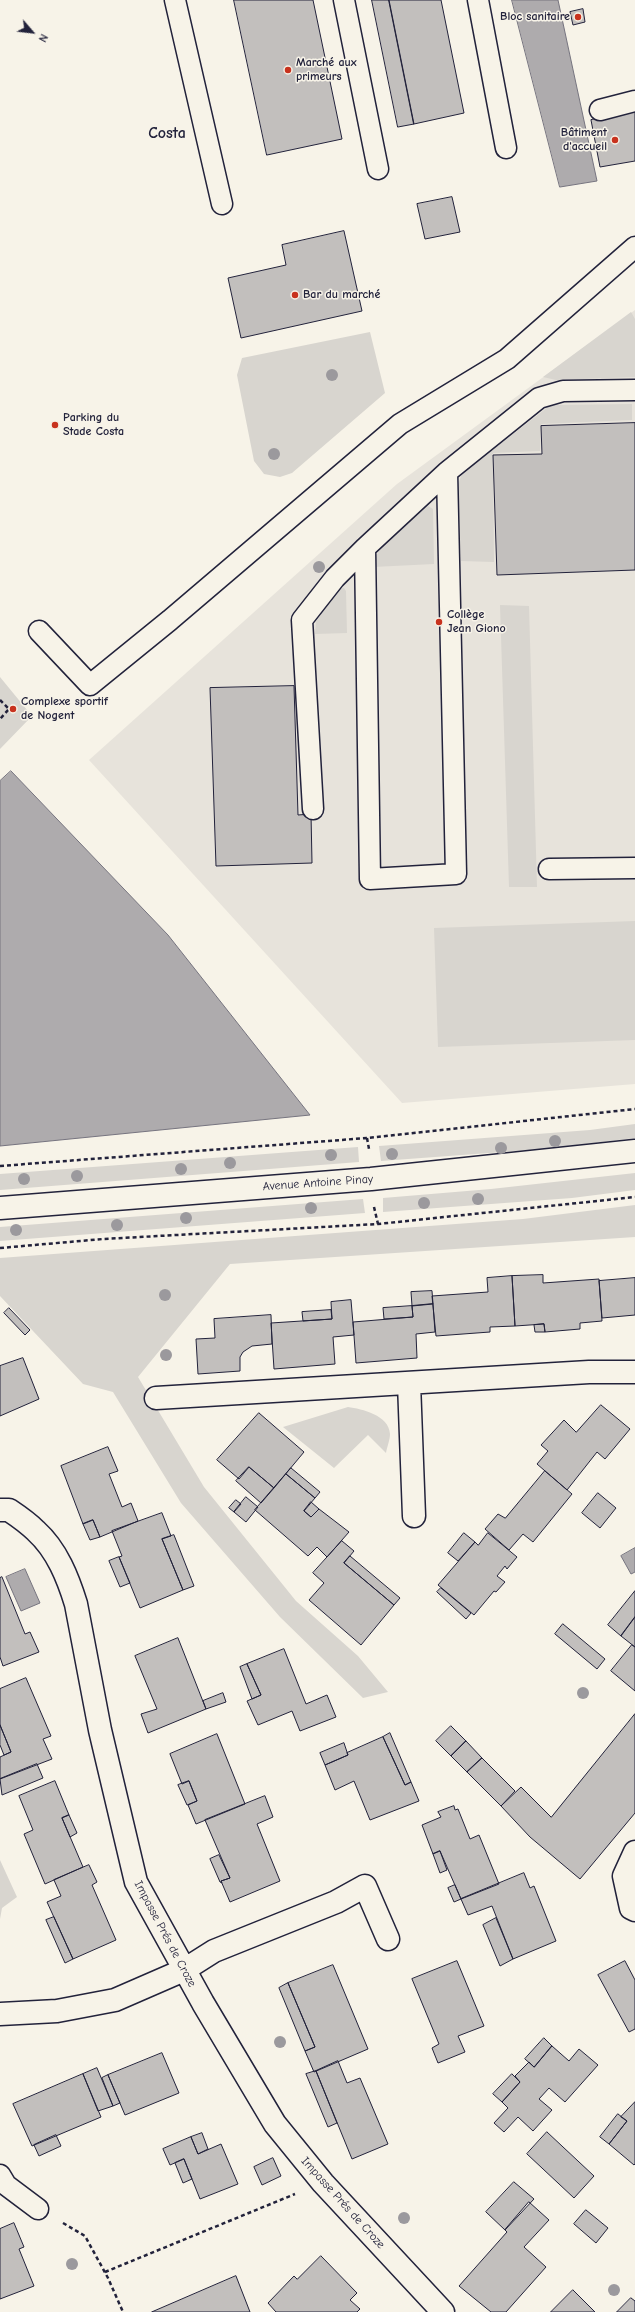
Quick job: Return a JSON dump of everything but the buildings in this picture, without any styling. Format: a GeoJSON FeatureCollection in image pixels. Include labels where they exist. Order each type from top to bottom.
{"type":"FeatureCollection","features":[{"type":"Feature","properties":{"kind":"street","name":"Avenue Antoine Pinay"},"geometry":{"type":"LineString","coordinates":[[0,1208],[371,1179],[635,1151]]}},
{"type":"Feature","properties":{"kind":"street"},"geometry":{"type":"LineString","coordinates":[[156,1398],[589,1372],[635,1372]]}},
{"type":"Feature","properties":{"kind":"street"},"geometry":{"type":"LineString","coordinates":[[409,1383],[414,1516]]}},
{"type":"Feature","properties":{"kind":"street","name":"Impasse Prés de Croze"},"geometry":{"type":"LineString","coordinates":[[0,1510],[9,1510],[37,1531],[56,1557],[68,1578],[76,1604],[101,1737],[136,1882],[184,1970],[275,2124],[323,2183],[435,2310]]}},
{"type":"Feature","properties":{"kind":"street"},"geometry":{"type":"LineString","coordinates":[[635,1852],[624,1876],[631,1908],[635,1910]]}},
{"type":"Feature","properties":{"kind":"street"},"geometry":{"type":"LineString","coordinates":[[0,2014],[57,2011],[115,2000],[184,1970],[214,1951],[336,1902],[365,1886],[388,1939]]}},
{"type":"Feature","properties":{"kind":"lane"},"geometry":{"type":"LineString","coordinates":[[175,0],[222,204]]}},
{"type":"Feature","properties":{"kind":"lane"},"geometry":{"type":"LineString","coordinates":[[344,0],[378,170]]}},
{"type":"Feature","properties":{"kind":"lane"},"geometry":{"type":"LineString","coordinates":[[478,0],[506,148]]}},
{"type":"Feature","properties":{"kind":"lane"},"geometry":{"type":"LineString","coordinates":[[600,110],[635,101]]}},
{"type":"Feature","properties":{"kind":"lane"},"geometry":{"type":"LineString","coordinates":[[39,631],[90,685],[170,620],[400,424],[507,359],[635,247]]}},
{"type":"Feature","properties":{"kind":"lane"},"geometry":{"type":"LineString","coordinates":[[313,809],[302,620],[334,578],[447,472],[539,398],[563,391],[635,390]]}},
{"type":"Feature","properties":{"kind":"lane"},"geometry":{"type":"LineString","coordinates":[[365,548],[370,879],[456,874],[447,472]]}},
{"type":"Feature","properties":{"kind":"lane"},"geometry":{"type":"LineString","coordinates":[[549,869],[635,868]]}},
{"type":"Feature","properties":{"kind":"lane"},"geometry":{"type":"LineString","coordinates":[[0,2175],[6,2185],[38,2209]]}},
{"type":"Feature","properties":{"kind":"path"},"geometry":{"type":"LineString","coordinates":[[0,700],[9,709],[0,718]]}},
{"type":"Feature","properties":{"kind":"path"},"geometry":{"type":"LineString","coordinates":[[0,1166],[368,1138],[635,1109]]}},
{"type":"Feature","properties":{"kind":"path"},"geometry":{"type":"LineString","coordinates":[[0,1248],[103,1239],[378,1224],[635,1197]]}},
{"type":"Feature","properties":{"kind":"path"},"geometry":{"type":"LineString","coordinates":[[373,1204],[378,1224]]}},
{"type":"Feature","properties":{"kind":"path"},"geometry":{"type":"LineString","coordinates":[[105,2272],[323,2183]]}},
{"type":"Feature","properties":{"kind":"path"},"geometry":{"type":"LineString","coordinates":[[38,2209],[85,2236],[105,2272],[123,2312]]}},
{"type":"Feature","properties":{"kind":"shaded area"},"geometry":{"type":"Polygon","coordinates":[[[512,0],[558,0],[597,181],[560,187],[512,0]]]}},
{"type":"Feature","properties":{"kind":"shaded area","name":"Collège Jean Giono"},"geometry":{"type":"Polygon","coordinates":[[[635,310],[635,1084],[402,1103],[89,760],[397,484],[635,310]]]}},
{"type":"Feature","properties":{"kind":"shaded area"},"geometry":{"type":"Polygon","coordinates":[[[631,312],[635,319],[635,377],[556,380],[543,377],[631,312]]]}},
{"type":"Feature","properties":{"kind":"shaded area"},"geometry":{"type":"Polygon","coordinates":[[[370,332],[385,393],[292,473],[280,477],[264,474],[254,461],[237,375],[242,358],[370,332]]]}},
{"type":"Feature","properties":{"kind":"shaded area"},"geometry":{"type":"Polygon","coordinates":[[[632,404],[632,420],[541,424],[540,451],[493,453],[494,562],[461,561],[458,485],[461,476],[467,470],[548,407],[555,405],[632,404]]]}},
{"type":"Feature","properties":{"kind":"shaded area"},"geometry":{"type":"Polygon","coordinates":[[[428,506],[433,509],[434,564],[373,567],[375,558],[387,542],[428,506]]]}},
{"type":"Feature","properties":{"kind":"shaded area"},"geometry":{"type":"Polygon","coordinates":[[[344,588],[346,591],[347,633],[315,634],[316,622],[337,589],[344,588]]]}},
{"type":"Feature","properties":{"kind":"shaded area"},"geometry":{"type":"Polygon","coordinates":[[[500,605],[529,606],[537,887],[509,887],[500,605]]]}},
{"type":"Feature","properties":{"kind":"shaded area","name":"Complexe sportif de Nogent"},"geometry":{"type":"Polygon","coordinates":[[[0,677],[32,716],[0,749],[0,677]]]}},
{"type":"Feature","properties":{"kind":"shaded area"},"geometry":{"type":"Polygon","coordinates":[[[11,771],[168,935],[310,1115],[0,1146],[0,781],[11,771]]]}},
{"type":"Feature","properties":{"kind":"shaded area"},"geometry":{"type":"Polygon","coordinates":[[[635,921],[635,1040],[438,1047],[434,928],[635,921]]]}},
{"type":"Feature","properties":{"kind":"shaded area"},"geometry":{"type":"Polygon","coordinates":[[[635,1124],[635,1138],[543,1149],[381,1161],[379,1146],[590,1130],[635,1124]]]}},
{"type":"Feature","properties":{"kind":"shaded area"},"geometry":{"type":"Polygon","coordinates":[[[358,1147],[359,1162],[0,1190],[0,1174],[358,1147]]]}},
{"type":"Feature","properties":{"kind":"shaded area"},"geometry":{"type":"Polygon","coordinates":[[[635,1173],[635,1190],[572,1198],[383,1212],[383,1198],[491,1189],[635,1173]]]}},
{"type":"Feature","properties":{"kind":"shaded area"},"geometry":{"type":"Polygon","coordinates":[[[363,1199],[365,1213],[0,1241],[0,1227],[363,1199]]]}},
{"type":"Feature","properties":{"kind":"shaded area"},"geometry":{"type":"Polygon","coordinates":[[[635,1205],[635,1237],[230,1264],[138,1377],[204,1487],[296,1601],[358,1656],[388,1692],[363,1698],[280,1617],[181,1503],[113,1392],[83,1384],[0,1296],[0,1258],[523,1219],[635,1205]]]}},
{"type":"Feature","properties":{"kind":"shaded area"},"geometry":{"type":"Polygon","coordinates":[[[348,1407],[367,1411],[385,1422],[390,1434],[386,1453],[368,1435],[334,1468],[283,1427],[348,1407]]]}},
{"type":"Feature","properties":{"kind":"shaded area"},"geometry":{"type":"Polygon","coordinates":[[[635,1548],[635,1572],[631,1574],[621,1556],[635,1548]]]}},
{"type":"Feature","properties":{"kind":"shaded area"},"geometry":{"type":"Polygon","coordinates":[[[25,1569],[40,1603],[21,1611],[6,1577],[25,1569]]]}},
{"type":"Feature","properties":{"kind":"shaded area"},"geometry":{"type":"Polygon","coordinates":[[[0,1860],[17,1897],[2,1908],[0,1919],[0,1860]]]}},
{"type":"Feature","properties":{"kind":"place","name":"Bloc sanitaire"},"geometry":{"type":"Point","coordinates":[578,17]}},
{"type":"Feature","properties":{"kind":"place","name":"Marché aux primeurs"},"geometry":{"type":"Point","coordinates":[288,70]}},
{"type":"Feature","properties":{"kind":"place","name":"Bâtiment d'accueil"},"geometry":{"type":"Point","coordinates":[615,140]}},
{"type":"Feature","properties":{"kind":"place","name":"Bar du marché"},"geometry":{"type":"Point","coordinates":[295,295]}},
{"type":"Feature","properties":{"kind":"place","name":"Parking du Stade Costa"},"geometry":{"type":"Point","coordinates":[55,425]}},
{"type":"Feature","properties":{"kind":"place","name":"Collège Jean Giono"},"geometry":{"type":"Point","coordinates":[439,622]}},
{"type":"Feature","properties":{"kind":"place","name":"Complexe sportif de Nogent"},"geometry":{"type":"Point","coordinates":[13,709]}},
{"type":"Feature","properties":{"kind":"district","name":"Costa"},"geometry":{"type":"Point","coordinates":[167,133]}}]}
